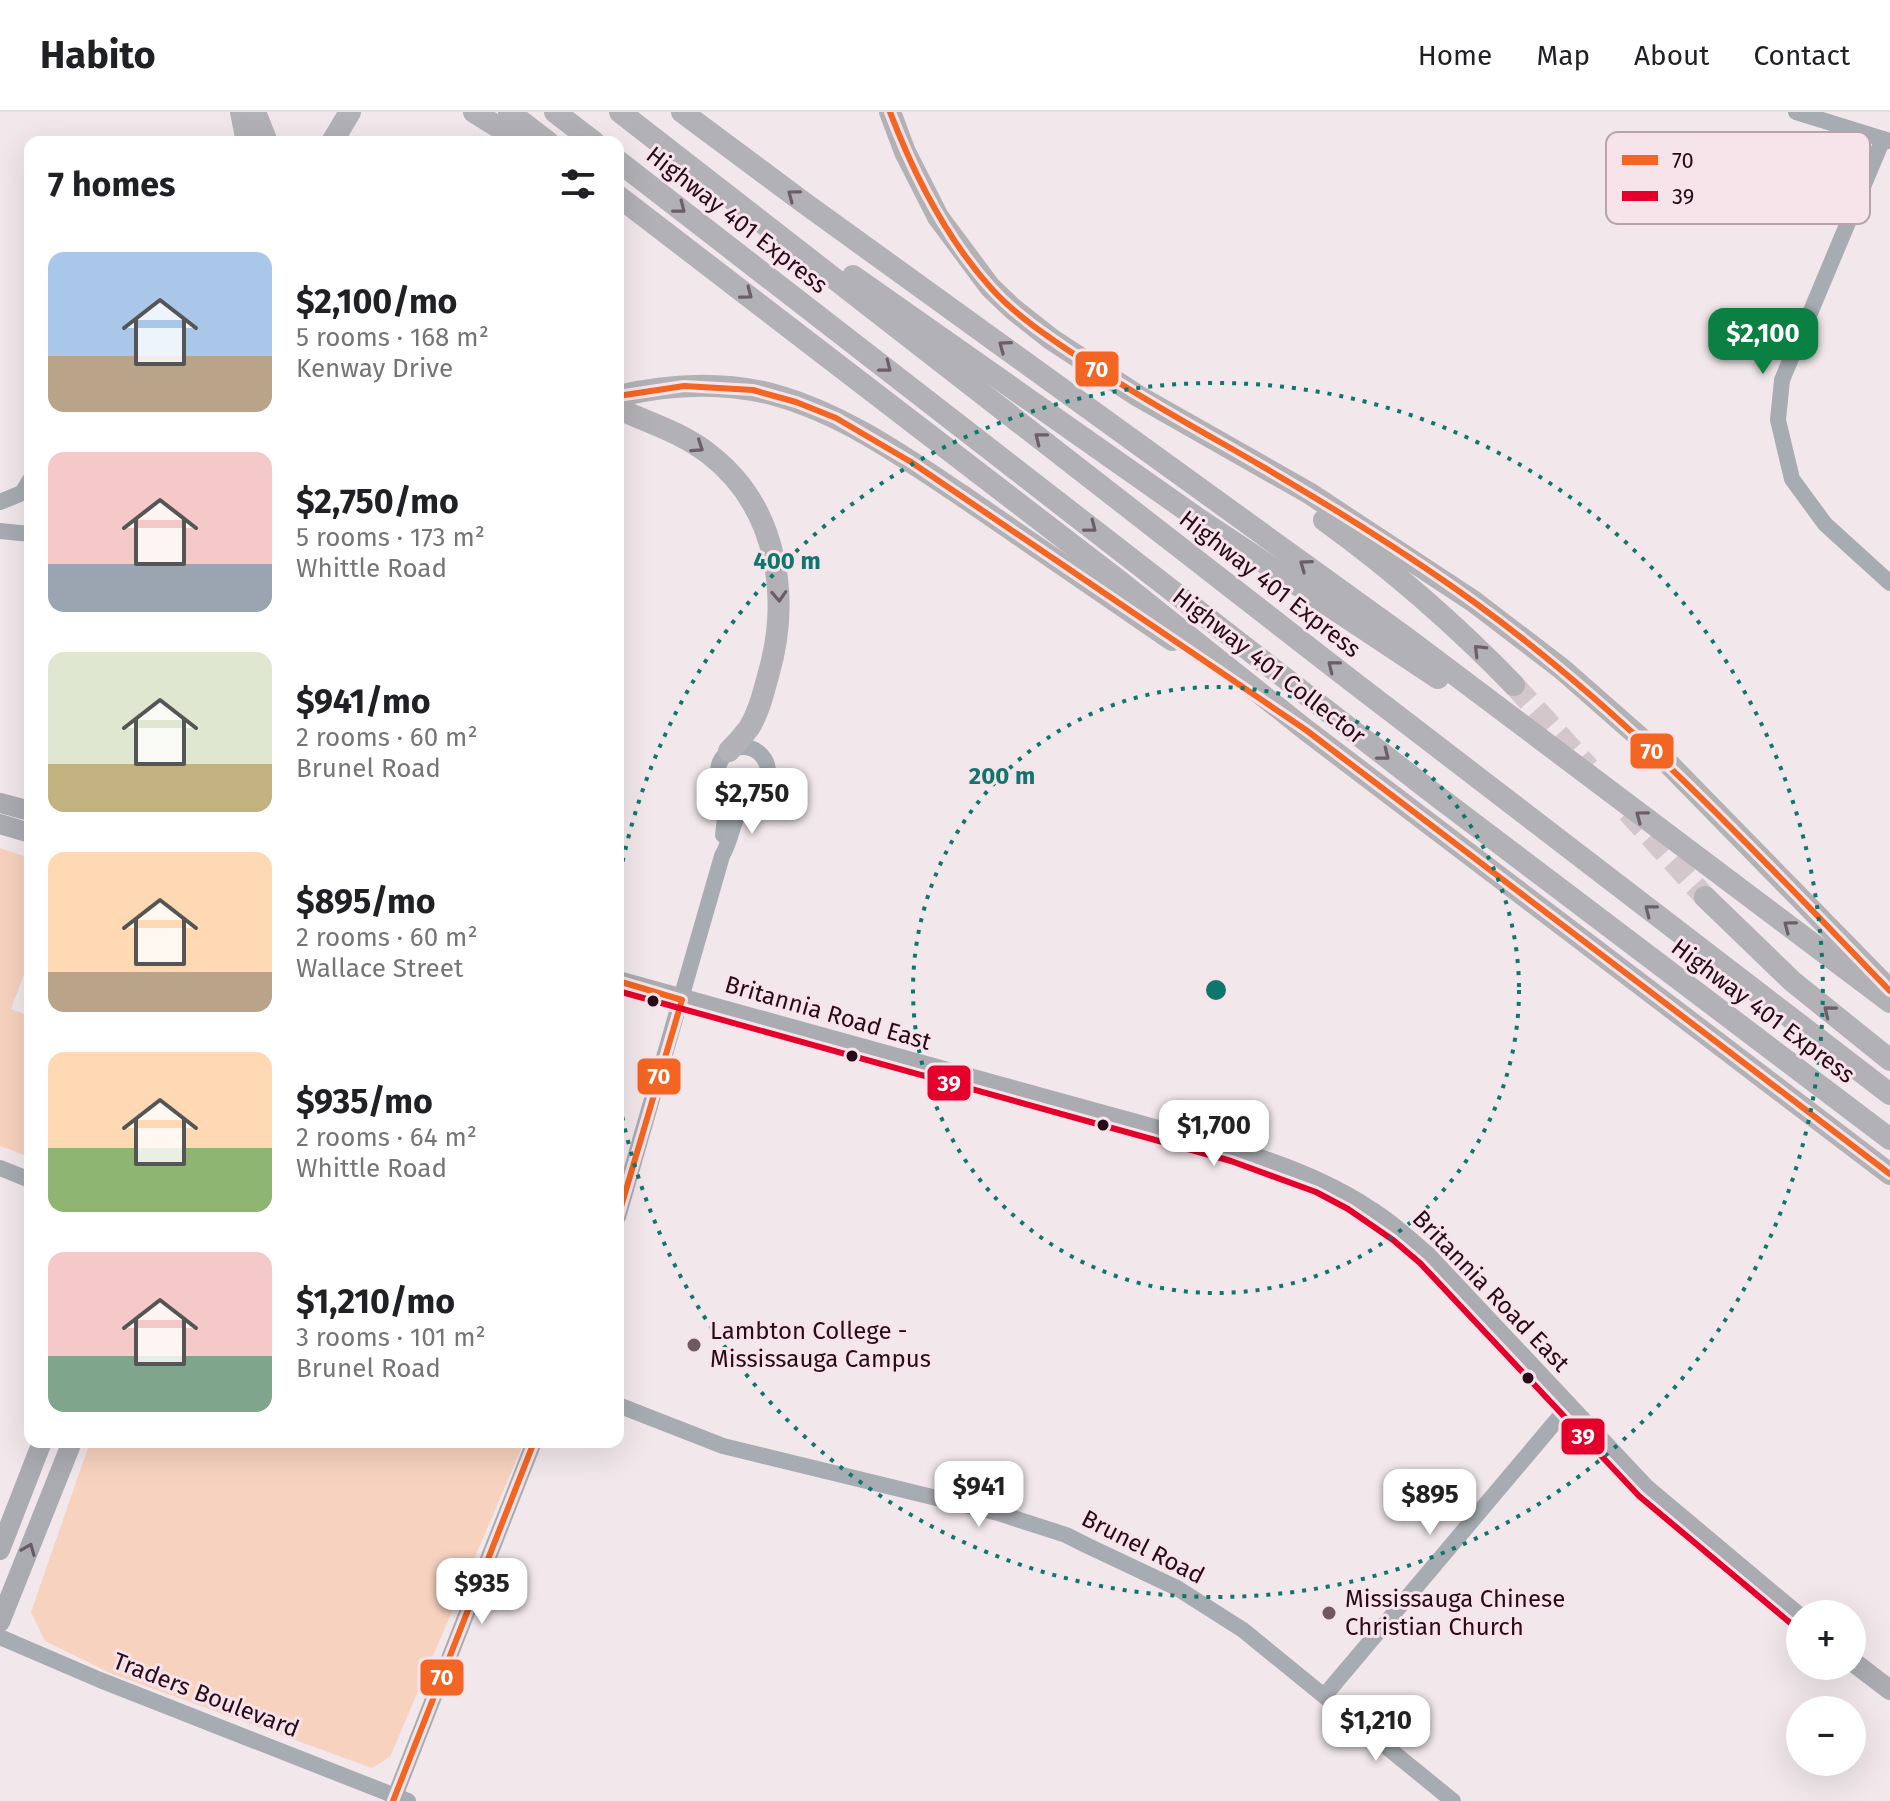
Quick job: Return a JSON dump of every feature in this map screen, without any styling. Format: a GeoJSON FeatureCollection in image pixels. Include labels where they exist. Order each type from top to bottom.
{"type":"FeatureCollection","features":[{"type":"Feature","properties":{"kind":"highway"},"geometry":{"type":"LineString","coordinates":[[241,112],[246,136]]}},
{"type":"Feature","properties":{"kind":"highway"},"geometry":{"type":"LineString","coordinates":[[255,112],[265,136]]}},
{"type":"Feature","properties":{"kind":"highway"},"geometry":{"type":"LineString","coordinates":[[336,136],[350,112]]}},
{"type":"Feature","properties":{"kind":"highway"},"geometry":{"type":"LineString","coordinates":[[474,112],[514,136]]}},
{"type":"Feature","properties":{"kind":"highway"},"geometry":{"type":"LineString","coordinates":[[509,112],[540,136]]}},
{"type":"Feature","properties":{"kind":"highway"},"geometry":{"type":"LineString","coordinates":[[555,112],[586,136]]}},
{"type":"Feature","properties":{"kind":"highway","name":"Highway 401 Express"},"geometry":{"type":"LineString","coordinates":[[620,112],[1890,1094]]}},
{"type":"Feature","properties":{"kind":"highway"},"geometry":{"type":"LineString","coordinates":[[682,112],[1405,637],[1890,1002]]}},
{"type":"Feature","properties":{"kind":"highway"},"geometry":{"type":"LineString","coordinates":[[890,112],[905,152],[938,217],[990,287],[1051,339],[1138,396],[1309,493],[1473,601],[1562,669],[1661,756],[1890,991]]}},
{"type":"Feature","properties":{"kind":"highway"},"geometry":{"type":"LineString","coordinates":[[643,130],[1200,520],[1430,674],[1480,695]]}},
{"type":"Feature","properties":{"kind":"highway","name":"Highway 401 Express"},"geometry":{"type":"LineString","coordinates":[[624,166],[1433,793],[1890,1139]]}},
{"type":"Feature","properties":{"kind":"highway","name":"Highway 401 Collector"},"geometry":{"type":"LineString","coordinates":[[624,201],[1118,580],[1306,730],[1890,1174]]}},
{"type":"Feature","properties":{"kind":"highway"},"geometry":{"type":"LineString","coordinates":[[624,404],[672,387],[730,387],[774,395],[836,418],[924,470],[1306,730]]}},
{"type":"Feature","properties":{"kind":"highway"},"geometry":{"type":"LineString","coordinates":[[624,405],[686,439],[726,469],[750,500],[770,546],[779,587],[778,631],[757,712],[749,728],[729,751]]}},
{"type":"Feature","properties":{"kind":"highway"},"geometry":{"type":"LineString","coordinates":[[1219,444],[1396,574],[1444,615],[1514,685]]}},
{"type":"Feature","properties":{"kind":"highway"},"geometry":{"type":"LineString","coordinates":[[1705,897],[1792,981],[1890,1060]]}},
{"type":"Feature","properties":{"kind":"main road"},"geometry":{"type":"LineString","coordinates":[[527,136],[539,112]]}},
{"type":"Feature","properties":{"kind":"main road"},"geometry":{"type":"LineString","coordinates":[[556,136],[566,112]]}},
{"type":"Feature","properties":{"kind":"main road"},"geometry":{"type":"LineString","coordinates":[[0,803],[24,809]]}},
{"type":"Feature","properties":{"kind":"main road"},"geometry":{"type":"LineString","coordinates":[[0,824],[24,831]]}},
{"type":"Feature","properties":{"kind":"main road","name":"Britannia Road East"},"geometry":{"type":"LineString","coordinates":[[624,983],[1240,1153],[1322,1185],[1370,1210],[1427,1256],[1646,1489],[1786,1606]]}},
{"type":"Feature","properties":{"kind":"main road"},"geometry":{"type":"LineString","coordinates":[[0,1550],[40,1448]]}},
{"type":"Feature","properties":{"kind":"main road"},"geometry":{"type":"LineString","coordinates":[[0,1622],[70,1448]]}},
{"type":"Feature","properties":{"kind":"main road"},"geometry":{"type":"LineString","coordinates":[[1866,1672],[1890,1690]]}},
{"type":"Feature","properties":{"kind":"street"},"geometry":{"type":"LineString","coordinates":[[1796,112],[1861,132]]}},
{"type":"Feature","properties":{"kind":"street"},"geometry":{"type":"LineString","coordinates":[[1870,179],[1887,140]]}},
{"type":"Feature","properties":{"kind":"street"},"geometry":{"type":"LineString","coordinates":[[1850,224],[1782,380],[1778,420],[1792,479],[1825,524],[1890,583]]}},
{"type":"Feature","properties":{"kind":"street"},"geometry":{"type":"LineString","coordinates":[[0,502],[24,490]]}},
{"type":"Feature","properties":{"kind":"street"},"geometry":{"type":"LineString","coordinates":[[0,531],[24,533]]}},
{"type":"Feature","properties":{"kind":"street"},"geometry":{"type":"LineString","coordinates":[[624,1197],[722,856],[726,810],[719,765],[729,751],[751,748],[765,759],[768,776],[756,794],[741,805],[722,856]]}},
{"type":"Feature","properties":{"kind":"street"},"geometry":{"type":"LineString","coordinates":[[722,787],[737,797],[756,794]]}},
{"type":"Feature","properties":{"kind":"street"},"geometry":{"type":"LineString","coordinates":[[0,1168],[24,1178]]}},
{"type":"Feature","properties":{"kind":"street","name":"Brunel Road"},"geometry":{"type":"LineString","coordinates":[[624,1407],[723,1446],[998,1513],[1066,1535],[1177,1588],[1243,1630],[1453,1801]]}},
{"type":"Feature","properties":{"kind":"street"},"geometry":{"type":"LineString","coordinates":[[1325,1695],[1567,1408]]}},
{"type":"Feature","properties":{"kind":"street"},"geometry":{"type":"LineString","coordinates":[[398,1799],[532,1448]]}},
{"type":"Feature","properties":{"kind":"street","name":"Traders Boulevard"},"geometry":{"type":"LineString","coordinates":[[0,1637],[398,1799]]}},
{"type":"Feature","properties":{"kind":"shaded area"},"geometry":{"type":"Polygon","coordinates":[[[0,848],[24,856],[24,974],[11,1009],[24,1014],[24,1155],[0,1146],[0,848]]]}},
{"type":"Feature","properties":{"kind":"shaded area"},"geometry":{"type":"Polygon","coordinates":[[[88,1448],[521,1448],[390,1757],[372,1768],[110,1673],[45,1641],[31,1612],[88,1448]]]}},
{"type":"Feature","properties":{"kind":"tunnel"},"geometry":{"type":"LineString","coordinates":[[1514,685],[1589,768]]}},
{"type":"Feature","properties":{"kind":"tunnel"},"geometry":{"type":"LineString","coordinates":[[1628,812],[1705,897]]}},
{"type":"Feature","properties":{"kind":"transit line","name":"70"},"geometry":{"type":"LineString","coordinates":[[890,112],[909,159],[945,227],[974,268],[1011,308],[1045,335],[1099,370],[1383,540],[1531,645],[1639,738],[1690,787],[1890,991]]}},
{"type":"Feature","properties":{"kind":"transit line","name":"70"},"geometry":{"type":"LineString","coordinates":[[624,395],[684,386],[753,390],[836,418],[911,462],[1306,730],[1890,1174]]}},
{"type":"Feature","properties":{"kind":"transit line","name":"70"},"geometry":{"type":"LineString","coordinates":[[624,983],[682,1000],[624,1197]]}},
{"type":"Feature","properties":{"kind":"transit line","name":"39"},"geometry":{"type":"LineString","coordinates":[[624,993],[1231,1161],[1316,1192],[1348,1209],[1420,1263],[1639,1496],[1786,1619]]}},
{"type":"Feature","properties":{"kind":"transit line","name":"70"},"geometry":{"type":"LineString","coordinates":[[393,1801],[532,1448]]}},
{"type":"Feature","properties":{"kind":"place","name":"Lambton College - Mississauga Campus"},"geometry":{"type":"Point","coordinates":[694,1345]}},
{"type":"Feature","properties":{"kind":"place","name":"Mississauga Chinese Christian Church"},"geometry":{"type":"Point","coordinates":[1329,1613]}}]}
